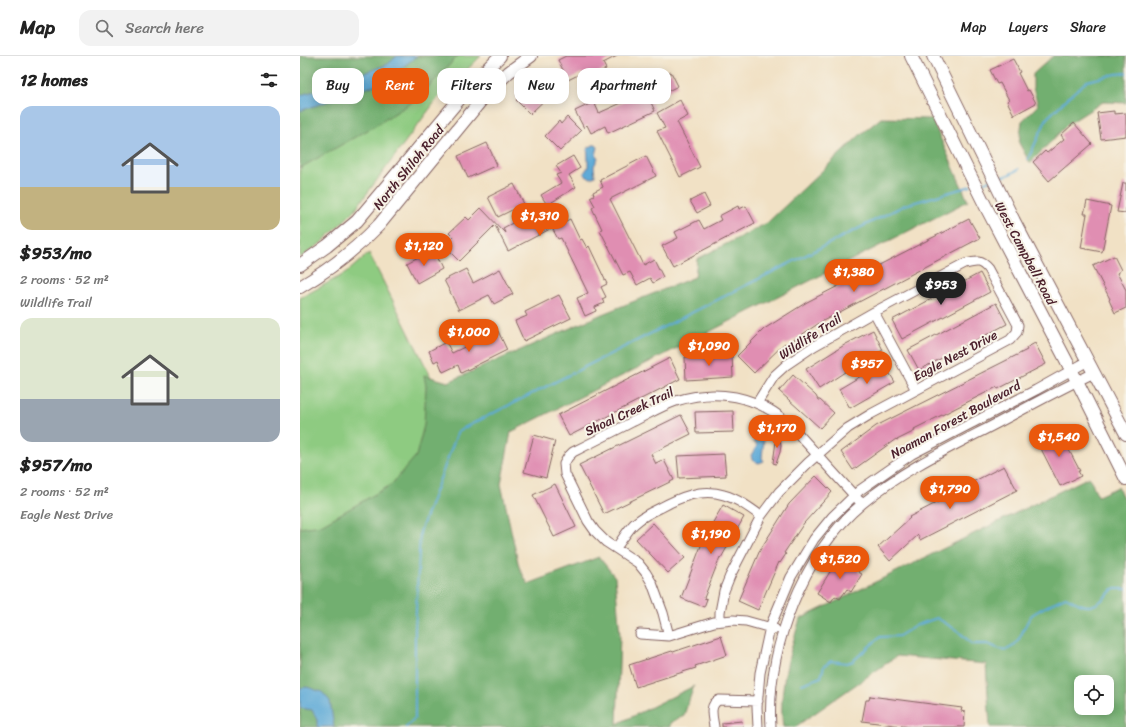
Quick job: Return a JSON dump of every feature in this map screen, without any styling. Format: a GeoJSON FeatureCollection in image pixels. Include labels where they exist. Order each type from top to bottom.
{"type":"FeatureCollection","features":[{"type":"Feature","properties":{"kind":"main road","name":"North Shiloh Road"},"geometry":{"type":"LineString","coordinates":[[303,263],[327,246],[357,220],[473,83],[500,56]]}},
{"type":"Feature","properties":{"kind":"main road","name":"North Shiloh Road"},"geometry":{"type":"LineString","coordinates":[[300,287],[316,278],[365,240],[488,92],[509,72],[531,56]]}},
{"type":"Feature","properties":{"kind":"main road","name":"West Campbell Road"},"geometry":{"type":"LineString","coordinates":[[911,56],[987,209],[1077,381],[1126,479]]}},
{"type":"Feature","properties":{"kind":"main road","name":"West Campbell Road"},"geometry":{"type":"LineString","coordinates":[[933,56],[1004,202],[1126,434]]}},
{"type":"Feature","properties":{"kind":"street","name":"Wildlife Trail"},"geometry":{"type":"LineString","coordinates":[[757,403],[774,376],[814,346],[874,312],[966,264],[975,261],[983,262],[988,269],[1018,324],[1017,332],[1010,340]]}},
{"type":"Feature","properties":{"kind":"street"},"geometry":{"type":"LineString","coordinates":[[874,312],[916,390]]}},
{"type":"Feature","properties":{"kind":"street","name":"Eagle Nest Drive"},"geometry":{"type":"LineString","coordinates":[[720,621],[724,591],[730,576],[761,516],[779,492],[817,455],[848,428],[871,414],[1010,340]]}},
{"type":"Feature","properties":{"kind":"street","name":"Naaman Forest Boulevard"},"geometry":{"type":"LineString","coordinates":[[758,727],[760,673],[770,627],[791,577],[814,539],[854,495],[912,454],[1088,361]]}},
{"type":"Feature","properties":{"kind":"street","name":"Naaman Forest Boulevard"},"geometry":{"type":"LineString","coordinates":[[771,727],[772,684],[782,630],[808,572],[826,544],[840,526],[862,504],[885,487],[937,454],[1094,373]]}},
{"type":"Feature","properties":{"kind":"street","name":"Shoal Creek Trail"},"geometry":{"type":"LineString","coordinates":[[616,548],[606,542],[595,531],[588,520],[565,474],[564,464],[573,452],[675,402],[696,396],[720,395],[757,403],[772,410],[792,427],[862,504]]}},
{"type":"Feature","properties":{"kind":"street"},"geometry":{"type":"LineString","coordinates":[[937,454],[942,444],[958,431]]}},
{"type":"Feature","properties":{"kind":"street"},"geometry":{"type":"LineString","coordinates":[[669,636],[663,613],[652,583],[646,573],[638,563],[616,548],[635,523],[643,517],[678,499],[706,492],[723,494],[761,516]]}},
{"type":"Feature","properties":{"kind":"street"},"geometry":{"type":"LineString","coordinates":[[640,634],[669,636],[720,621],[733,620],[746,621],[782,630]]}},
{"type":"Feature","properties":{"kind":"street"},"geometry":{"type":"LineString","coordinates":[[714,727],[712,708],[715,702],[719,700],[758,701]]}},
{"type":"Feature","properties":{"kind":"green space"},"geometry":{"type":"Polygon","coordinates":[[[300,56],[458,56],[447,68],[437,68],[437,78],[429,86],[429,68],[372,68],[372,104],[409,104],[375,126],[300,168],[300,56]]]}},
{"type":"Feature","properties":{"kind":"green space"},"geometry":{"type":"Polygon","coordinates":[[[405,56],[481,56],[469,68],[437,68],[437,99],[354,211],[321,243],[300,258],[300,101],[312,96],[312,104],[364,104],[364,74],[372,70],[372,104],[429,104],[429,68],[377,68],[405,56]]]}},
{"type":"Feature","properties":{"kind":"green space"},"geometry":{"type":"Polygon","coordinates":[[[1053,56],[1126,56],[1126,103],[1103,102],[1068,124],[1030,163],[1019,143],[1022,121],[1038,105],[1033,88],[1033,74],[1053,56]]]}},
{"type":"Feature","properties":{"kind":"green space"},"geometry":{"type":"Polygon","coordinates":[[[881,118],[932,119],[968,201],[511,432],[501,484],[519,567],[528,584],[599,557],[615,577],[620,635],[617,724],[694,686],[684,715],[670,723],[670,727],[300,727],[300,528],[321,525],[391,485],[416,456],[424,425],[426,386],[424,375],[448,382],[602,314],[695,277],[697,259],[767,223],[861,134],[881,118]]]}},
{"type":"Feature","properties":{"kind":"green space"},"geometry":{"type":"Polygon","coordinates":[[[369,253],[458,431],[300,727],[300,298],[346,273],[369,253]]]}},
{"type":"Feature","properties":{"kind":"green space"},"geometry":{"type":"Polygon","coordinates":[[[1089,477],[1098,496],[1118,487],[1126,504],[1126,727],[990,727],[986,664],[897,656],[795,727],[783,727],[783,686],[800,619],[1089,477]]]}},
{"type":"Feature","properties":{"kind":"water"},"geometry":{"type":"Polygon","coordinates":[[[397,56],[417,56],[402,68],[377,68],[388,64],[397,56]]]}},
{"type":"Feature","properties":{"kind":"water"},"geometry":{"type":"Polygon","coordinates":[[[372,70],[372,86],[364,89],[364,73],[372,70]]]}},
{"type":"Feature","properties":{"kind":"water"},"geometry":{"type":"Polygon","coordinates":[[[312,92],[312,104],[320,104],[300,111],[300,95],[312,92]]]}},
{"type":"Feature","properties":{"kind":"water"},"geometry":{"type":"Polygon","coordinates":[[[593,145],[598,147],[596,155],[598,158],[594,166],[595,176],[591,178],[587,177],[584,173],[588,167],[587,149],[593,145]]]}},
{"type":"Feature","properties":{"kind":"water"},"geometry":{"type":"Polygon","coordinates":[[[760,438],[764,439],[762,458],[764,461],[759,463],[752,460],[751,455],[757,446],[755,442],[753,442],[760,438]]]}},
{"type":"Feature","properties":{"kind":"water"},"geometry":{"type":"Polygon","coordinates":[[[307,687],[322,692],[330,701],[334,727],[317,727],[317,720],[312,710],[300,708],[300,688],[307,687]]]}},
{"type":"Feature","properties":{"kind":"building"},"geometry":{"type":"Polygon","coordinates":[[[566,56],[617,56],[603,63],[606,68],[577,68],[577,76],[569,80],[569,68],[562,68],[558,60],[566,56]]]}},
{"type":"Feature","properties":{"kind":"building"},"geometry":{"type":"Polygon","coordinates":[[[1013,59],[1020,72],[1018,73],[1027,91],[1029,90],[1036,103],[1014,115],[1007,101],[1009,100],[1000,83],[997,84],[990,70],[1013,59]]]}},
{"type":"Feature","properties":{"kind":"building"},"geometry":{"type":"Polygon","coordinates":[[[671,72],[678,86],[671,90],[671,72]]]}},
{"type":"Feature","properties":{"kind":"building"},"geometry":{"type":"Polygon","coordinates":[[[680,100],[688,116],[677,122],[700,167],[680,177],[657,131],[665,128],[657,113],[680,100]]]}},
{"type":"Feature","properties":{"kind":"building"},"geometry":{"type":"Polygon","coordinates":[[[520,104],[540,104],[530,114],[520,104]]]}},
{"type":"Feature","properties":{"kind":"building"},"geometry":{"type":"Polygon","coordinates":[[[590,104],[595,104],[599,113],[619,104],[652,104],[655,111],[608,133],[605,126],[591,133],[587,125],[584,128],[575,111],[590,104]]]}},
{"type":"Feature","properties":{"kind":"building"},"geometry":{"type":"Polygon","coordinates":[[[1114,111],[1114,114],[1126,113],[1126,136],[1101,139],[1097,113],[1114,111]]]}},
{"type":"Feature","properties":{"kind":"building"},"geometry":{"type":"Polygon","coordinates":[[[567,117],[581,131],[560,151],[545,136],[559,121],[561,124],[567,117]]]}},
{"type":"Feature","properties":{"kind":"building"},"geometry":{"type":"Polygon","coordinates":[[[1074,123],[1092,144],[1049,181],[1033,162],[1045,151],[1047,153],[1064,139],[1061,135],[1074,123]]]}},
{"type":"Feature","properties":{"kind":"building"},"geometry":{"type":"Polygon","coordinates":[[[487,143],[497,165],[468,178],[458,156],[487,143]]]}},
{"type":"Feature","properties":{"kind":"building"},"geometry":{"type":"Polygon","coordinates":[[[573,156],[580,168],[569,175],[576,187],[552,202],[558,214],[562,212],[566,221],[570,219],[580,240],[582,239],[587,248],[589,246],[607,284],[601,287],[606,297],[602,299],[604,303],[595,307],[596,311],[585,316],[577,298],[588,293],[561,238],[558,239],[552,228],[508,251],[495,225],[459,261],[444,246],[453,237],[449,233],[466,217],[469,220],[481,208],[505,233],[503,228],[547,205],[541,195],[561,183],[556,175],[561,173],[556,166],[573,156]]]}},
{"type":"Feature","properties":{"kind":"building"},"geometry":{"type":"Polygon","coordinates":[[[646,156],[656,176],[610,199],[643,265],[654,259],[663,277],[653,283],[650,278],[637,285],[630,272],[623,275],[600,230],[602,229],[592,208],[595,206],[590,197],[594,195],[593,192],[603,187],[600,180],[646,156]]]}},
{"type":"Feature","properties":{"kind":"building"},"geometry":{"type":"Polygon","coordinates":[[[1123,183],[1126,183],[1126,213],[1117,212],[1123,183]]]}},
{"type":"Feature","properties":{"kind":"building"},"geometry":{"type":"Polygon","coordinates":[[[514,184],[524,204],[498,217],[488,197],[514,184]]]}},
{"type":"Feature","properties":{"kind":"building"},"geometry":{"type":"Polygon","coordinates":[[[704,194],[710,206],[697,213],[690,201],[704,194]]]}},
{"type":"Feature","properties":{"kind":"building"},"geometry":{"type":"Polygon","coordinates":[[[1087,201],[1111,206],[1102,252],[1081,248],[1087,214],[1084,214],[1087,201]]]}},
{"type":"Feature","properties":{"kind":"building"},"geometry":{"type":"Polygon","coordinates":[[[738,206],[739,209],[746,206],[755,223],[673,266],[662,246],[678,238],[675,232],[699,220],[704,229],[721,220],[719,216],[738,206]]]}},
{"type":"Feature","properties":{"kind":"building"},"geometry":{"type":"Polygon","coordinates":[[[969,219],[980,238],[821,322],[786,345],[785,343],[754,373],[737,356],[764,329],[807,302],[969,219]]]}},
{"type":"Feature","properties":{"kind":"building"},"geometry":{"type":"Polygon","coordinates":[[[434,252],[442,269],[417,283],[407,263],[424,254],[426,256],[434,252]]]}},
{"type":"Feature","properties":{"kind":"building"},"geometry":{"type":"Polygon","coordinates":[[[1114,256],[1121,270],[1117,273],[1126,290],[1126,308],[1115,313],[1109,300],[1110,299],[1093,266],[1114,256]]]}},
{"type":"Feature","properties":{"kind":"building"},"geometry":{"type":"Polygon","coordinates":[[[466,269],[473,283],[500,269],[513,294],[494,304],[489,295],[459,310],[444,280],[466,269]]]}},
{"type":"Feature","properties":{"kind":"building"},"geometry":{"type":"Polygon","coordinates":[[[980,273],[990,292],[902,339],[892,320],[980,273]]]}},
{"type":"Feature","properties":{"kind":"building"},"geometry":{"type":"Polygon","coordinates":[[[559,295],[571,318],[524,341],[515,321],[527,316],[525,312],[559,295]]]}},
{"type":"Feature","properties":{"kind":"building"},"geometry":{"type":"Polygon","coordinates":[[[996,303],[1007,324],[919,370],[908,350],[996,303]]]}},
{"type":"Feature","properties":{"kind":"building"},"geometry":{"type":"Polygon","coordinates":[[[873,330],[883,350],[850,367],[851,368],[819,389],[806,369],[846,344],[873,330]]]}},
{"type":"Feature","properties":{"kind":"building"},"geometry":{"type":"Polygon","coordinates":[[[498,331],[507,350],[461,373],[458,365],[443,372],[438,360],[434,362],[429,351],[446,342],[452,353],[498,331]]]}},
{"type":"Feature","properties":{"kind":"building"},"geometry":{"type":"Polygon","coordinates":[[[1035,343],[1046,364],[998,389],[997,387],[914,429],[915,431],[897,440],[896,439],[853,470],[841,452],[876,426],[1027,350],[1026,348],[1035,343]]]}},
{"type":"Feature","properties":{"kind":"building"},"geometry":{"type":"Polygon","coordinates":[[[732,355],[733,377],[686,380],[685,357],[732,355]]]}},
{"type":"Feature","properties":{"kind":"building"},"geometry":{"type":"Polygon","coordinates":[[[670,358],[680,379],[569,436],[558,415],[670,358]]]}},
{"type":"Feature","properties":{"kind":"building"},"geometry":{"type":"Polygon","coordinates":[[[883,363],[895,382],[850,408],[839,389],[883,363]]]}},
{"type":"Feature","properties":{"kind":"building"},"geometry":{"type":"Polygon","coordinates":[[[793,375],[816,396],[818,400],[820,400],[834,413],[820,428],[779,391],[793,375]]]}},
{"type":"Feature","properties":{"kind":"building"},"geometry":{"type":"Polygon","coordinates":[[[733,411],[734,432],[696,433],[695,412],[733,411]]]}},
{"type":"Feature","properties":{"kind":"building"},"geometry":{"type":"Polygon","coordinates":[[[681,415],[691,434],[651,454],[656,464],[664,460],[674,480],[604,514],[579,465],[681,415]]]}},
{"type":"Feature","properties":{"kind":"building"},"geometry":{"type":"Polygon","coordinates":[[[1059,431],[1080,471],[1078,471],[1081,476],[1060,486],[1037,441],[1059,431]]]}},
{"type":"Feature","properties":{"kind":"building"},"geometry":{"type":"Polygon","coordinates":[[[777,434],[779,434],[781,446],[776,464],[773,463],[777,434]]]}},
{"type":"Feature","properties":{"kind":"building"},"geometry":{"type":"Polygon","coordinates":[[[534,435],[555,441],[546,478],[524,472],[534,435]]]}},
{"type":"Feature","properties":{"kind":"building"},"geometry":{"type":"Polygon","coordinates":[[[724,454],[726,476],[679,478],[677,456],[724,454]]]}},
{"type":"Feature","properties":{"kind":"building"},"geometry":{"type":"Polygon","coordinates":[[[1004,466],[1017,490],[920,540],[918,535],[890,561],[878,547],[910,518],[909,517],[938,502],[937,500],[1004,466]]]}},
{"type":"Feature","properties":{"kind":"building"},"geometry":{"type":"Polygon","coordinates":[[[816,476],[832,492],[804,523],[784,553],[786,554],[780,563],[779,562],[758,610],[738,601],[760,550],[789,504],[816,476]]]}},
{"type":"Feature","properties":{"kind":"building"},"geometry":{"type":"Polygon","coordinates":[[[555,484],[576,527],[554,537],[533,495],[555,484]]]}},
{"type":"Feature","properties":{"kind":"building"},"geometry":{"type":"Polygon","coordinates":[[[723,505],[744,517],[721,558],[720,557],[704,598],[707,599],[704,607],[681,598],[704,538],[723,505]]]}},
{"type":"Feature","properties":{"kind":"building"},"geometry":{"type":"Polygon","coordinates":[[[653,523],[685,558],[668,573],[636,539],[653,523]]]}},
{"type":"Feature","properties":{"kind":"building"},"geometry":{"type":"Polygon","coordinates":[[[839,557],[845,561],[847,559],[853,562],[851,565],[862,574],[851,592],[847,589],[840,599],[835,596],[831,602],[817,593],[839,557]]]}},
{"type":"Feature","properties":{"kind":"building"},"geometry":{"type":"Polygon","coordinates":[[[721,636],[727,655],[695,666],[696,668],[636,687],[629,665],[721,636]]]}},
{"type":"Feature","properties":{"kind":"building"},"geometry":{"type":"Polygon","coordinates":[[[870,696],[962,708],[961,711],[965,712],[964,727],[910,727],[862,721],[866,700],[869,700],[870,696]]]}},
{"type":"Feature","properties":{"kind":"building"},"geometry":{"type":"Polygon","coordinates":[[[742,721],[743,727],[722,727],[722,723],[742,721]]]}},
{"type":"Feature","properties":{"kind":"waterway"},"geometry":{"type":"LineString","coordinates":[[1028,159],[1047,118],[1073,93],[1087,81],[1126,73]]}},
{"type":"Feature","properties":{"kind":"waterway"},"geometry":{"type":"LineString","coordinates":[[998,178],[1019,169]]}},
{"type":"Feature","properties":{"kind":"waterway"},"geometry":{"type":"LineString","coordinates":[[979,184],[990,180]]}},
{"type":"Feature","properties":{"kind":"waterway"},"geometry":{"type":"LineString","coordinates":[[406,727],[415,718],[415,630],[420,532],[458,431],[905,205],[971,186]]}},
{"type":"Feature","properties":{"kind":"waterway"},"geometry":{"type":"LineString","coordinates":[[802,684],[821,677],[824,666],[831,661],[847,663],[853,661],[880,637],[899,636],[917,625],[937,618],[958,631],[972,644],[987,644],[1005,650],[1012,647],[1016,643],[1031,616],[1053,603],[1066,597],[1086,606],[1091,606],[1101,601],[1113,589],[1126,589]]}}]}
